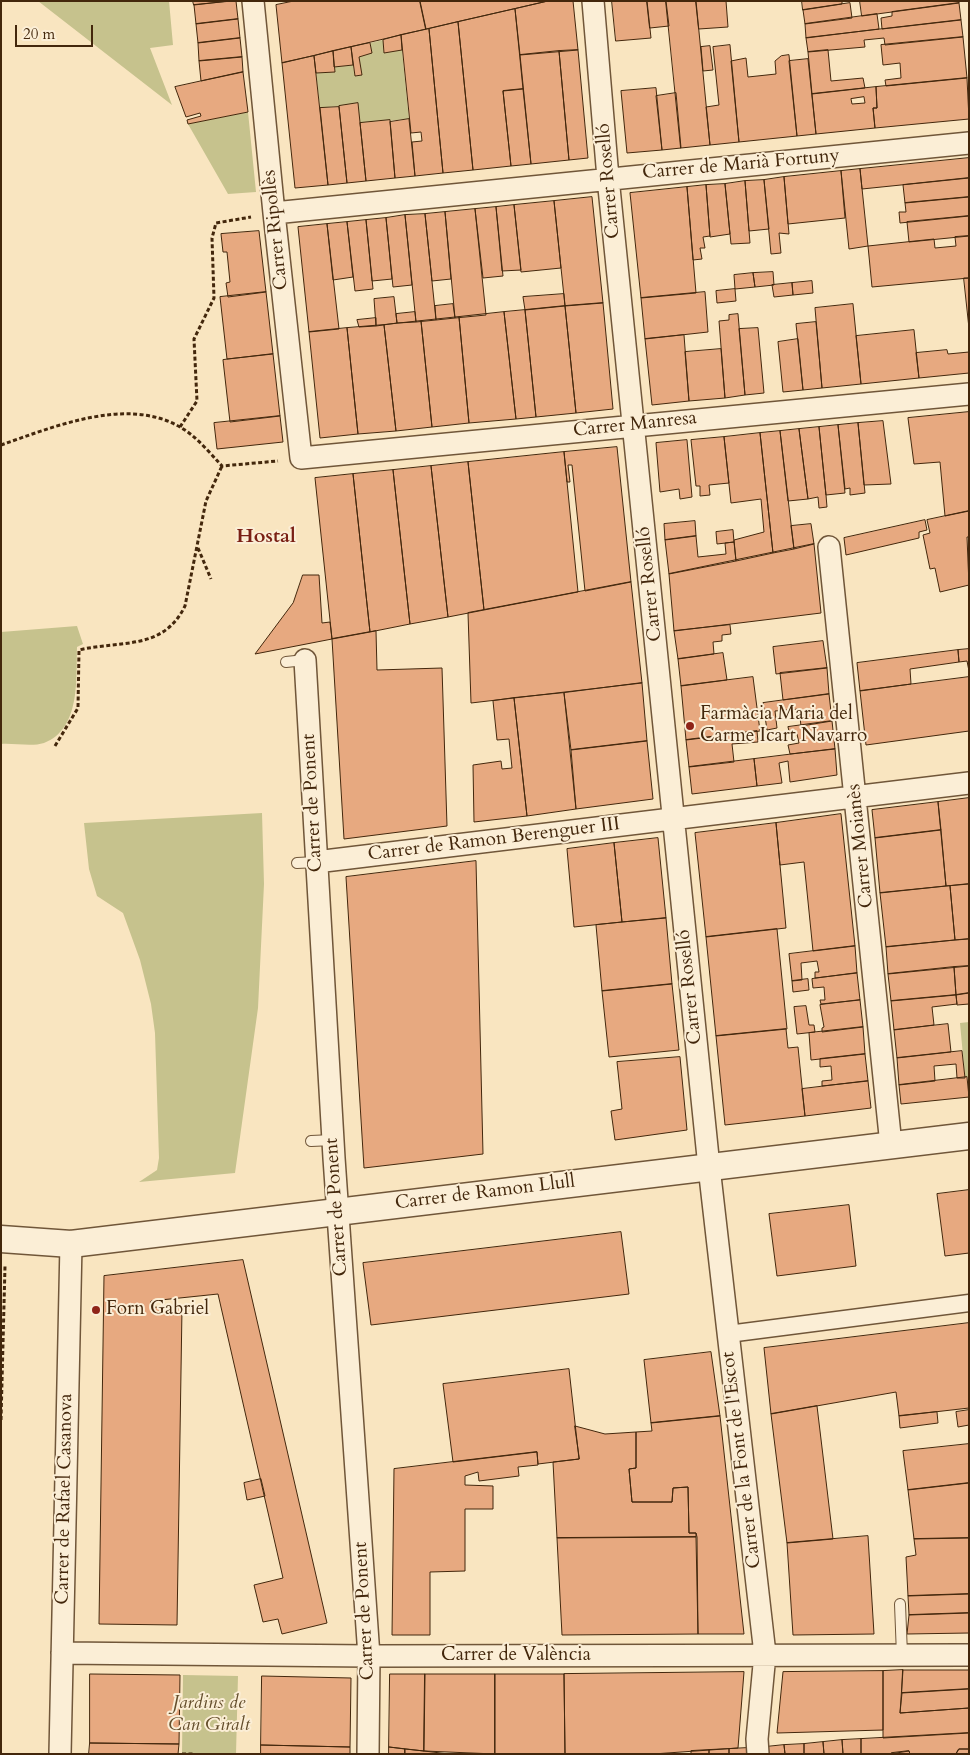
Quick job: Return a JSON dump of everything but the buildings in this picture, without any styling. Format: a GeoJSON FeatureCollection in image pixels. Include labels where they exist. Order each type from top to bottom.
{"type":"FeatureCollection","features":[{"type":"Feature","properties":{"kind":"street","name":"Carrer Ripollès"},"geometry":{"type":"LineString","coordinates":[[253,1],[301,458]]}},
{"type":"Feature","properties":{"kind":"street","name":"Carrer Roselló"},"geometry":{"type":"LineString","coordinates":[[593,1],[608,178],[709,1167]]}},
{"type":"Feature","properties":{"kind":"street","name":"Carrer de Marià Fortuny"},"geometry":{"type":"LineString","coordinates":[[274,213],[969,143]]}},
{"type":"Feature","properties":{"kind":"street","name":"Carrer Manresa"},"geometry":{"type":"LineString","coordinates":[[301,458],[969,394]]}},
{"type":"Feature","properties":{"kind":"street","name":"Carrer Moianès"},"geometry":{"type":"LineString","coordinates":[[829,547],[891,1145]]}},
{"type":"Feature","properties":{"kind":"street","name":"Carrer de Ponent"},"geometry":{"type":"LineString","coordinates":[[296,661],[306,863],[332,1140],[369,1656],[368,1754]]}},
{"type":"Feature","properties":{"kind":"street","name":"Carrer de Ramon Berenguer III"},"geometry":{"type":"LineString","coordinates":[[306,863],[969,782]]}},
{"type":"Feature","properties":{"kind":"street","name":"Carrer de Ramon Llull"},"geometry":{"type":"LineString","coordinates":[[4,1239],[71,1244],[337,1210],[969,1136]]}},
{"type":"Feature","properties":{"kind":"street","name":"Carrer de la Font de l'Escot"},"geometry":{"type":"LineString","coordinates":[[709,1167],[765,1654],[757,1738],[758,1754]]}},
{"type":"Feature","properties":{"kind":"street","name":"Carrer de Rafael Casanova"},"geometry":{"type":"LineString","coordinates":[[60,1754],[71,1244]]}},
{"type":"Feature","properties":{"kind":"street"},"geometry":{"type":"LineString","coordinates":[[728,1334],[969,1303]]}},
{"type":"Feature","properties":{"kind":"street","name":"Carrer de València"},"geometry":{"type":"LineString","coordinates":[[62,1653],[369,1656],[969,1655]]}},
{"type":"Feature","properties":{"kind":"lane"},"geometry":{"type":"LineString","coordinates":[[311,1141],[332,1140]]}},
{"type":"Feature","properties":{"kind":"lane"},"geometry":{"type":"LineString","coordinates":[[900,1604],[902,1655]]}},
{"type":"Feature","properties":{"kind":"path"},"geometry":{"type":"LineString","coordinates":[[180,427],[197,401],[194,339],[214,298],[212,238],[216,223],[274,213]]}},
{"type":"Feature","properties":{"kind":"path"},"geometry":{"type":"LineString","coordinates":[[1,445],[74,420],[120,414],[153,418],[180,427],[203,446],[222,466]]}},
{"type":"Feature","properties":{"kind":"path"},"geometry":{"type":"LineString","coordinates":[[222,466],[301,458]]}},
{"type":"Feature","properties":{"kind":"path"},"geometry":{"type":"LineString","coordinates":[[55,746],[78,708],[79,650],[94,646],[136,643],[169,629],[178,621],[185,606],[206,502],[222,466]]}},
{"type":"Feature","properties":{"kind":"path"},"geometry":{"type":"LineString","coordinates":[[198,548],[211,579]]}},
{"type":"Feature","properties":{"kind":"path"},"geometry":{"type":"LineString","coordinates":[[1,1420],[4,1239]]}},
{"type":"Feature","properties":{"kind":"path"},"geometry":{"type":"LineString","coordinates":[[182,1754],[194,1754]]}},
{"type":"Feature","properties":{"kind":"green space"},"geometry":{"type":"Polygon","coordinates":[[[38,1],[169,1],[173,45],[150,48],[172,105],[38,1]]]}},
{"type":"Feature","properties":{"kind":"green space"},"geometry":{"type":"Polygon","coordinates":[[[383,40],[384,53],[402,50],[409,119],[360,123],[357,104],[320,108],[316,73],[335,72],[334,67],[353,65],[355,76],[362,75],[359,57],[372,53],[370,43],[383,40]]]}},
{"type":"Feature","properties":{"kind":"green space"},"geometry":{"type":"Polygon","coordinates":[[[248,112],[256,192],[228,194],[188,124],[248,112]]]}},
{"type":"Feature","properties":{"kind":"green space"},"geometry":{"type":"Polygon","coordinates":[[[77,626],[83,644],[77,647],[74,701],[65,726],[56,736],[44,743],[34,745],[1,744],[1,632],[77,626]]]}},
{"type":"Feature","properties":{"kind":"green space"},"geometry":{"type":"Polygon","coordinates":[[[262,813],[264,884],[258,1008],[235,1173],[139,1182],[157,1170],[159,1158],[155,1033],[151,1004],[140,960],[123,913],[97,896],[89,869],[84,823],[262,813]]]}},
{"type":"Feature","properties":{"kind":"green space"},"geometry":{"type":"Polygon","coordinates":[[[969,1022],[969,1077],[965,1078],[960,1023],[969,1022]]]}},
{"type":"Feature","properties":{"kind":"green space","name":"Jardins de Can Giralt"},"geometry":{"type":"Polygon","coordinates":[[[183,1675],[238,1676],[236,1754],[182,1754],[183,1675]]]}},
{"type":"Feature","properties":{"kind":"place","name":"Farmàcia Maria del Carme Icart Navarro"},"geometry":{"type":"Point","coordinates":[690,726]}},
{"type":"Feature","properties":{"kind":"place","name":"Forn Gabriel"},"geometry":{"type":"Point","coordinates":[96,1310]}},
{"type":"Feature","properties":{"kind":"district","name":"Hostal"},"geometry":{"type":"Point","coordinates":[266,537]}}]}
